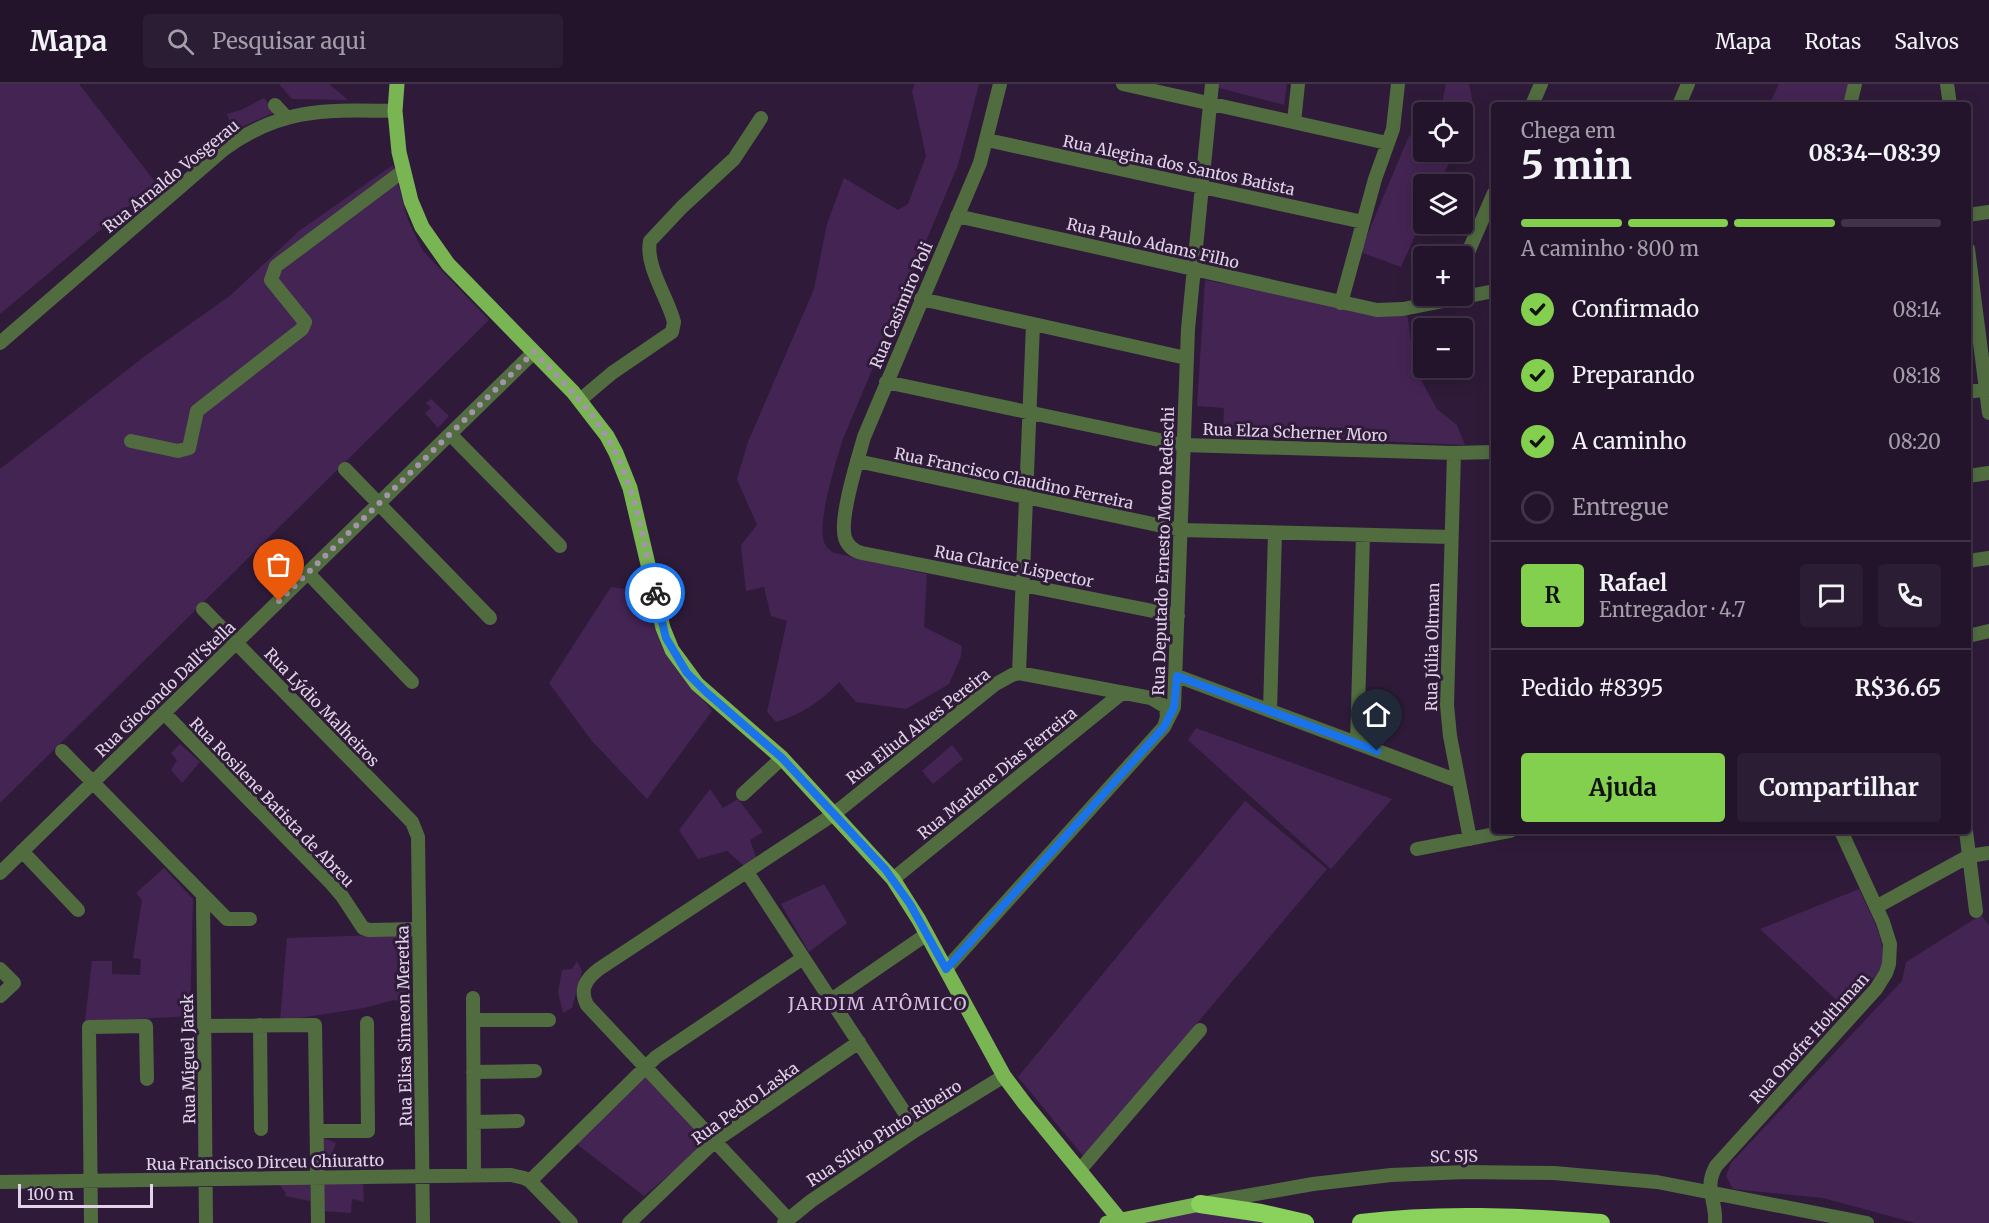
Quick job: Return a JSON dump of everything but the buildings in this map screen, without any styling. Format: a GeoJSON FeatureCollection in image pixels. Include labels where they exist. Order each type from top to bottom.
{"type":"FeatureCollection","features":[{"type":"Feature","properties":{"kind":"highway"},"geometry":{"type":"LineString","coordinates":[[1200,1204],[1261,1213],[1305,1223]]}},
{"type":"Feature","properties":{"kind":"highway"},"geometry":{"type":"LineString","coordinates":[[1360,1223],[1471,1217],[1601,1223]]}},
{"type":"Feature","properties":{"kind":"main road"},"geometry":{"type":"LineString","coordinates":[[397,84],[395,111],[399,152],[416,214],[438,253],[580,400],[607,436],[623,469],[636,511],[660,618],[672,650],[697,684],[782,758],[893,879],[927,934],[1004,1076],[1079,1171],[1113,1222],[1200,1204]]}},
{"type":"Feature","properties":{"kind":"street","name":"Rua Casimiro Poli"},"geometry":{"type":"LineString","coordinates":[[847,542],[844,532],[845,519],[864,437],[980,163],[1000,84]]}},
{"type":"Feature","properties":{"kind":"street"},"geometry":{"type":"LineString","coordinates":[[1124,84],[1387,143]]}},
{"type":"Feature","properties":{"kind":"street","name":"Rua Deputado Ernesto Moro Redeschi"},"geometry":{"type":"LineString","coordinates":[[946,969],[1164,727],[1174,707],[1177,676],[1186,358],[1212,84]]}},
{"type":"Feature","properties":{"kind":"street"},"geometry":{"type":"LineString","coordinates":[[1294,122],[1298,84]]}},
{"type":"Feature","properties":{"kind":"street"},"geometry":{"type":"LineString","coordinates":[[1341,303],[1363,222],[1393,129],[1398,84]]}},
{"type":"Feature","properties":{"kind":"street"},"geometry":{"type":"LineString","coordinates":[[1533,102],[1541,84]]}},
{"type":"Feature","properties":{"kind":"street"},"geometry":{"type":"LineString","coordinates":[[1680,102],[1688,84]]}},
{"type":"Feature","properties":{"kind":"street"},"geometry":{"type":"LineString","coordinates":[[1851,102],[1855,84]]}},
{"type":"Feature","properties":{"kind":"street"},"geometry":{"type":"LineString","coordinates":[[1947,84],[1950,102]]}},
{"type":"Feature","properties":{"kind":"street"},"geometry":{"type":"LineString","coordinates":[[275,105],[286,117]]}},
{"type":"Feature","properties":{"kind":"street","name":"Rua Arnaldo Vosgerau"},"geometry":{"type":"LineString","coordinates":[[0,343],[220,146],[286,117],[331,111],[395,111]]}},
{"type":"Feature","properties":{"kind":"street"},"geometry":{"type":"LineString","coordinates":[[580,400],[612,374],[672,332],[674,322],[652,265],[650,241],[682,207],[734,159],[761,118]]}},
{"type":"Feature","properties":{"kind":"street","name":"Rua Alegina dos Santos Batista"},"geometry":{"type":"LineString","coordinates":[[987,141],[1363,222]]}},
{"type":"Feature","properties":{"kind":"street"},"geometry":{"type":"LineString","coordinates":[[131,441],[178,451],[189,448],[197,411],[302,329],[305,322],[271,280],[276,266],[403,171]]}},
{"type":"Feature","properties":{"kind":"street"},"geometry":{"type":"LineString","coordinates":[[1471,246],[1491,200]]}},
{"type":"Feature","properties":{"kind":"street"},"geometry":{"type":"LineString","coordinates":[[1971,215],[1989,212]]}},
{"type":"Feature","properties":{"kind":"street","name":"Rua Paulo Adams Filho"},"geometry":{"type":"LineString","coordinates":[[957,216],[1341,303],[1377,310],[1394,310],[1413,306]]}},
{"type":"Feature","properties":{"kind":"street"},"geometry":{"type":"LineString","coordinates":[[1971,267],[1988,390],[1989,413]]}},
{"type":"Feature","properties":{"kind":"street","name":"Rua Paulo Adams Filho"},"geometry":{"type":"LineString","coordinates":[[1473,294],[1491,291]]}},
{"type":"Feature","properties":{"kind":"street"},"geometry":{"type":"LineString","coordinates":[[921,299],[1186,358]]}},
{"type":"Feature","properties":{"kind":"street"},"geometry":{"type":"LineString","coordinates":[[1033,324],[1019,673],[1151,698],[1166,707],[1167,717],[1164,727]]}},
{"type":"Feature","properties":{"kind":"street","name":"Rua Giocondo Dall'Stella"},"geometry":{"type":"LineString","coordinates":[[0,873],[534,352]]}},
{"type":"Feature","properties":{"kind":"street","name":"Rua Elza Scherner Moro"},"geometry":{"type":"LineString","coordinates":[[886,382],[1183,445],[1491,452]]}},
{"type":"Feature","properties":{"kind":"street"},"geometry":{"type":"LineString","coordinates":[[1971,392],[1988,390]]}},
{"type":"Feature","properties":{"kind":"street"},"geometry":{"type":"LineString","coordinates":[[450,434],[560,546]]}},
{"type":"Feature","properties":{"kind":"street","name":"Rua Júlia Oltman"},"geometry":{"type":"LineString","coordinates":[[1454,453],[1447,705],[1458,781],[1470,839]]}},
{"type":"Feature","properties":{"kind":"street","name":"Rua Francisco Claudino Ferreira"},"geometry":{"type":"LineString","coordinates":[[857,461],[1181,530],[1451,537]]}},
{"type":"Feature","properties":{"kind":"street"},"geometry":{"type":"LineString","coordinates":[[345,470],[490,618]]}},
{"type":"Feature","properties":{"kind":"street"},"geometry":{"type":"LineString","coordinates":[[1971,476],[1989,474]]}},
{"type":"Feature","properties":{"kind":"street"},"geometry":{"type":"LineString","coordinates":[[1269,711],[1275,533]]}},
{"type":"Feature","properties":{"kind":"street"},"geometry":{"type":"LineString","coordinates":[[1357,743],[1363,535]]}},
{"type":"Feature","properties":{"kind":"street","name":"Rua Clarice Lispector"},"geometry":{"type":"LineString","coordinates":[[847,542],[856,551],[862,553],[1178,616]]}},
{"type":"Feature","properties":{"kind":"street"},"geometry":{"type":"LineString","coordinates":[[1971,561],[1989,558]]}},
{"type":"Feature","properties":{"kind":"street"},"geometry":{"type":"LineString","coordinates":[[308,573],[412,682]]}},
{"type":"Feature","properties":{"kind":"street","name":"Rua Lýdio Malheiros"},"geometry":{"type":"LineString","coordinates":[[203,609],[412,822],[416,830]]}},
{"type":"Feature","properties":{"kind":"street"},"geometry":{"type":"LineString","coordinates":[[1971,635],[1989,631]]}},
{"type":"Feature","properties":{"kind":"street","name":"Rua Eliud Alves Pereira"},"geometry":{"type":"LineString","coordinates":[[645,1066],[585,1000],[584,987],[592,974],[834,814],[994,685],[1019,673]]}},
{"type":"Feature","properties":{"kind":"street"},"geometry":{"type":"LineString","coordinates":[[1151,698],[1170,692],[1177,676],[1458,781]]}},
{"type":"Feature","properties":{"kind":"street","name":"Rua Marlene Dias Ferreira"},"geometry":{"type":"LineString","coordinates":[[893,879],[1122,693]]}},
{"type":"Feature","properties":{"kind":"street","name":"Rua Rosilene Batista de Abreu"},"geometry":{"type":"LineString","coordinates":[[164,713],[330,882],[363,928],[369,930],[419,929]]}},
{"type":"Feature","properties":{"kind":"street"},"geometry":{"type":"LineString","coordinates":[[62,751],[226,919],[250,919]]}},
{"type":"Feature","properties":{"kind":"street"},"geometry":{"type":"LineString","coordinates":[[742,794],[782,758]]}},
{"type":"Feature","properties":{"kind":"street","name":"Rua Elisa Simeon Meretka"},"geometry":{"type":"LineString","coordinates":[[416,830],[418,837],[423,1223]]}},
{"type":"Feature","properties":{"kind":"street"},"geometry":{"type":"LineString","coordinates":[[1417,849],[1495,834]]}},
{"type":"Feature","properties":{"kind":"street","name":"Rua Onofre Holthman"},"geometry":{"type":"LineString","coordinates":[[1715,1223],[1716,1213],[1709,1184],[1711,1174],[1722,1158],[1882,982],[1889,964],[1891,953],[1887,934],[1842,834]]}},
{"type":"Feature","properties":{"kind":"street"},"geometry":{"type":"LineString","coordinates":[[1966,834],[1976,912]]}},
{"type":"Feature","properties":{"kind":"street"},"geometry":{"type":"LineString","coordinates":[[22,851],[78,910]]}},
{"type":"Feature","properties":{"kind":"street"},"geometry":{"type":"LineString","coordinates":[[1876,907],[1969,856],[1989,853]]}},
{"type":"Feature","properties":{"kind":"street"},"geometry":{"type":"LineString","coordinates":[[747,872],[916,1130]]}},
{"type":"Feature","properties":{"kind":"street","name":"Rua Miguel Jarek"},"geometry":{"type":"LineString","coordinates":[[203,895],[206,1223]]}},
{"type":"Feature","properties":{"kind":"street"},"geometry":{"type":"LineString","coordinates":[[831,1000],[927,934]]}},
{"type":"Feature","properties":{"kind":"street"},"geometry":{"type":"LineString","coordinates":[[571,1223],[530,1181],[645,1066],[669,1047],[803,958]]}},
{"type":"Feature","properties":{"kind":"street"},"geometry":{"type":"LineString","coordinates":[[0,969],[14,983],[0,996]]}},
{"type":"Feature","properties":{"kind":"street"},"geometry":{"type":"LineString","coordinates":[[473,998],[474,1175]]}},
{"type":"Feature","properties":{"kind":"street"},"geometry":{"type":"LineString","coordinates":[[473,1020],[549,1020]]}},
{"type":"Feature","properties":{"kind":"street"},"geometry":{"type":"LineString","coordinates":[[317,1131],[368,1131],[367,1023]]}},
{"type":"Feature","properties":{"kind":"street"},"geometry":{"type":"LineString","coordinates":[[204,1026],[315,1025],[318,1223]]}},
{"type":"Feature","properties":{"kind":"street"},"geometry":{"type":"LineString","coordinates":[[92,1223],[89,1027],[146,1026],[147,1079]]}},
{"type":"Feature","properties":{"kind":"street"},"geometry":{"type":"LineString","coordinates":[[260,1026],[261,1129]]}},
{"type":"Feature","properties":{"kind":"street"},"geometry":{"type":"LineString","coordinates":[[1079,1171],[1200,1030]]}},
{"type":"Feature","properties":{"kind":"street","name":"Rua Pedro Laska"},"geometry":{"type":"LineString","coordinates":[[629,1223],[715,1141],[859,1042]]}},
{"type":"Feature","properties":{"kind":"street"},"geometry":{"type":"LineString","coordinates":[[645,1066],[786,1221]]}},
{"type":"Feature","properties":{"kind":"street"},"geometry":{"type":"LineString","coordinates":[[473,1072],[536,1071]]}},
{"type":"Feature","properties":{"kind":"street","name":"Rua Sílvio Pinto Ribeiro"},"geometry":{"type":"LineString","coordinates":[[786,1221],[811,1201],[916,1130],[1004,1076]]}},
{"type":"Feature","properties":{"kind":"street"},"geometry":{"type":"LineString","coordinates":[[474,1122],[518,1121]]}},
{"type":"Feature","properties":{"kind":"street","name":"SC SJS"},"geometry":{"type":"LineString","coordinates":[[1200,1204],[1356,1178],[1466,1172],[1524,1172],[1602,1176],[1657,1182],[1867,1223]]}},
{"type":"Feature","properties":{"kind":"street","name":"Rua Francisco Dirceu Chiuratto"},"geometry":{"type":"LineString","coordinates":[[0,1182],[474,1175],[511,1175],[530,1181]]}},
{"type":"Feature","properties":{"kind":"shaded area"},"geometry":{"type":"Polygon","coordinates":[[[0,84],[79,84],[156,183],[0,314],[0,84]]]}},
{"type":"Feature","properties":{"kind":"shaded area"},"geometry":{"type":"Polygon","coordinates":[[[279,84],[329,84],[348,100],[292,99],[279,84]]]}},
{"type":"Feature","properties":{"kind":"shaded area"},"geometry":{"type":"Polygon","coordinates":[[[915,84],[979,84],[958,165],[843,439],[826,503],[822,529],[824,543],[834,553],[927,574],[924,627],[962,646],[961,656],[949,684],[906,709],[856,702],[839,682],[810,707],[776,722],[767,712],[787,621],[771,616],[764,587],[746,591],[741,545],[757,525],[737,479],[748,442],[814,289],[827,224],[844,178],[898,210],[908,204],[926,156],[912,91],[915,84]]]}},
{"type":"Feature","properties":{"kind":"shaded area"},"geometry":{"type":"Polygon","coordinates":[[[1219,84],[1287,84],[1284,105],[1219,88],[1219,84]]]}},
{"type":"Feature","properties":{"kind":"shaded area"},"geometry":{"type":"Polygon","coordinates":[[[1446,84],[1469,84],[1473,102],[1442,102],[1446,84]]]}},
{"type":"Feature","properties":{"kind":"shaded area"},"geometry":{"type":"Polygon","coordinates":[[[1779,84],[1849,84],[1844,102],[1770,102],[1779,84]]]}},
{"type":"Feature","properties":{"kind":"shaded area"},"geometry":{"type":"Polygon","coordinates":[[[264,98],[275,112],[224,135],[221,129],[230,122],[227,114],[241,110],[264,98]]]}},
{"type":"Feature","properties":{"kind":"shaded area"},"geometry":{"type":"Polygon","coordinates":[[[1413,133],[1413,162],[1449,162],[1444,174],[1413,174],[1413,234],[1416,234],[1401,267],[1360,252],[1409,136],[1413,133]]]}},
{"type":"Feature","properties":{"kind":"shaded area"},"geometry":{"type":"Polygon","coordinates":[[[393,165],[408,220],[423,251],[489,320],[0,803],[0,469],[145,356],[231,295],[299,231],[393,165]]]}},
{"type":"Feature","properties":{"kind":"shaded area"},"geometry":{"type":"Polygon","coordinates":[[[1205,280],[1381,314],[1407,313],[1413,355],[1413,378],[1420,378],[1437,409],[1457,425],[1465,445],[1223,434],[1224,408],[1197,406],[1205,280]]]}},
{"type":"Feature","properties":{"kind":"shaded area"},"geometry":{"type":"Polygon","coordinates":[[[431,399],[449,416],[438,428],[425,413],[431,408],[426,403],[431,399]]]}},
{"type":"Feature","properties":{"kind":"shaded area"},"geometry":{"type":"Polygon","coordinates":[[[611,587],[646,592],[656,631],[669,657],[712,711],[647,799],[592,741],[549,683],[611,587]]]}},
{"type":"Feature","properties":{"kind":"shaded area"},"geometry":{"type":"Polygon","coordinates":[[[1196,728],[1392,799],[1331,869],[1188,740],[1196,728]]]}},
{"type":"Feature","properties":{"kind":"shaded area"},"geometry":{"type":"Polygon","coordinates":[[[180,744],[200,762],[182,783],[171,770],[177,760],[171,753],[180,744]]]}},
{"type":"Feature","properties":{"kind":"shaded area"},"geometry":{"type":"Polygon","coordinates":[[[952,745],[963,759],[933,784],[922,771],[952,745]]]}},
{"type":"Feature","properties":{"kind":"shaded area"},"geometry":{"type":"Polygon","coordinates":[[[710,789],[723,808],[738,799],[763,832],[750,840],[756,858],[744,866],[727,851],[698,859],[679,830],[710,789]]]}},
{"type":"Feature","properties":{"kind":"shaded area"},"geometry":{"type":"Polygon","coordinates":[[[1245,801],[1327,869],[1084,1157],[1018,1077],[1245,801]]]}},
{"type":"Feature","properties":{"kind":"shaded area"},"geometry":{"type":"Polygon","coordinates":[[[164,868],[193,899],[190,1016],[85,1022],[92,961],[112,961],[112,974],[140,975],[141,959],[133,958],[142,900],[136,893],[164,868]]]}},
{"type":"Feature","properties":{"kind":"shaded area"},"geometry":{"type":"Polygon","coordinates":[[[824,884],[847,923],[809,952],[781,904],[824,884]]]}},
{"type":"Feature","properties":{"kind":"shaded area"},"geometry":{"type":"Polygon","coordinates":[[[1859,889],[1881,939],[1883,960],[1878,973],[1844,1007],[1760,929],[1859,889]]]}},
{"type":"Feature","properties":{"kind":"shaded area"},"geometry":{"type":"Polygon","coordinates":[[[1981,915],[1989,925],[1989,1223],[1915,1223],[1823,1198],[1733,1189],[1726,1176],[1731,1163],[1902,981],[1906,962],[1981,915]]]}},
{"type":"Feature","properties":{"kind":"shaded area"},"geometry":{"type":"Polygon","coordinates":[[[412,934],[410,1010],[404,1003],[394,1000],[364,1008],[280,1021],[287,938],[412,934]]]}},
{"type":"Feature","properties":{"kind":"shaded area"},"geometry":{"type":"Polygon","coordinates":[[[577,961],[582,971],[572,1008],[563,1013],[558,992],[562,970],[572,969],[577,961]]]}},
{"type":"Feature","properties":{"kind":"shaded area"},"geometry":{"type":"Polygon","coordinates":[[[643,1073],[708,1142],[644,1196],[573,1141],[643,1073]]]}},
{"type":"Feature","properties":{"kind":"shaded area"},"geometry":{"type":"Polygon","coordinates":[[[320,1136],[336,1143],[330,1159],[321,1162],[320,1136]]]}},
{"type":"Feature","properties":{"kind":"shaded area"},"geometry":{"type":"Polygon","coordinates":[[[277,1182],[310,1185],[310,1201],[285,1196],[286,1193],[277,1182]]]}},
{"type":"Feature","properties":{"kind":"shaded area"},"geometry":{"type":"Polygon","coordinates":[[[322,1182],[363,1182],[364,1202],[352,1199],[351,1213],[322,1211],[322,1182]]]}},
{"type":"Feature","properties":{"kind":"shaded area"},"geometry":{"type":"Polygon","coordinates":[[[1201,1208],[1277,1223],[1126,1223],[1201,1208]]]}},
{"type":"Feature","properties":{"kind":"way so far"},"geometry":{"type":"LineString","coordinates":[[279,601],[534,352],[580,400],[607,436],[616,453],[630,488],[655,593]]}},
{"type":"Feature","properties":{"kind":"district","name":"JARDIM ATÔMICO"},"geometry":{"type":"Point","coordinates":[878,1003]}},
{"type":"Feature","properties":{"kind":"route"},"geometry":{"type":"LineString","coordinates":[[655,593],[666,638],[687,673],[782,758],[885,869],[910,904],[946,969],[1164,727],[1174,707],[1177,676],[1377,751]]}}]}
